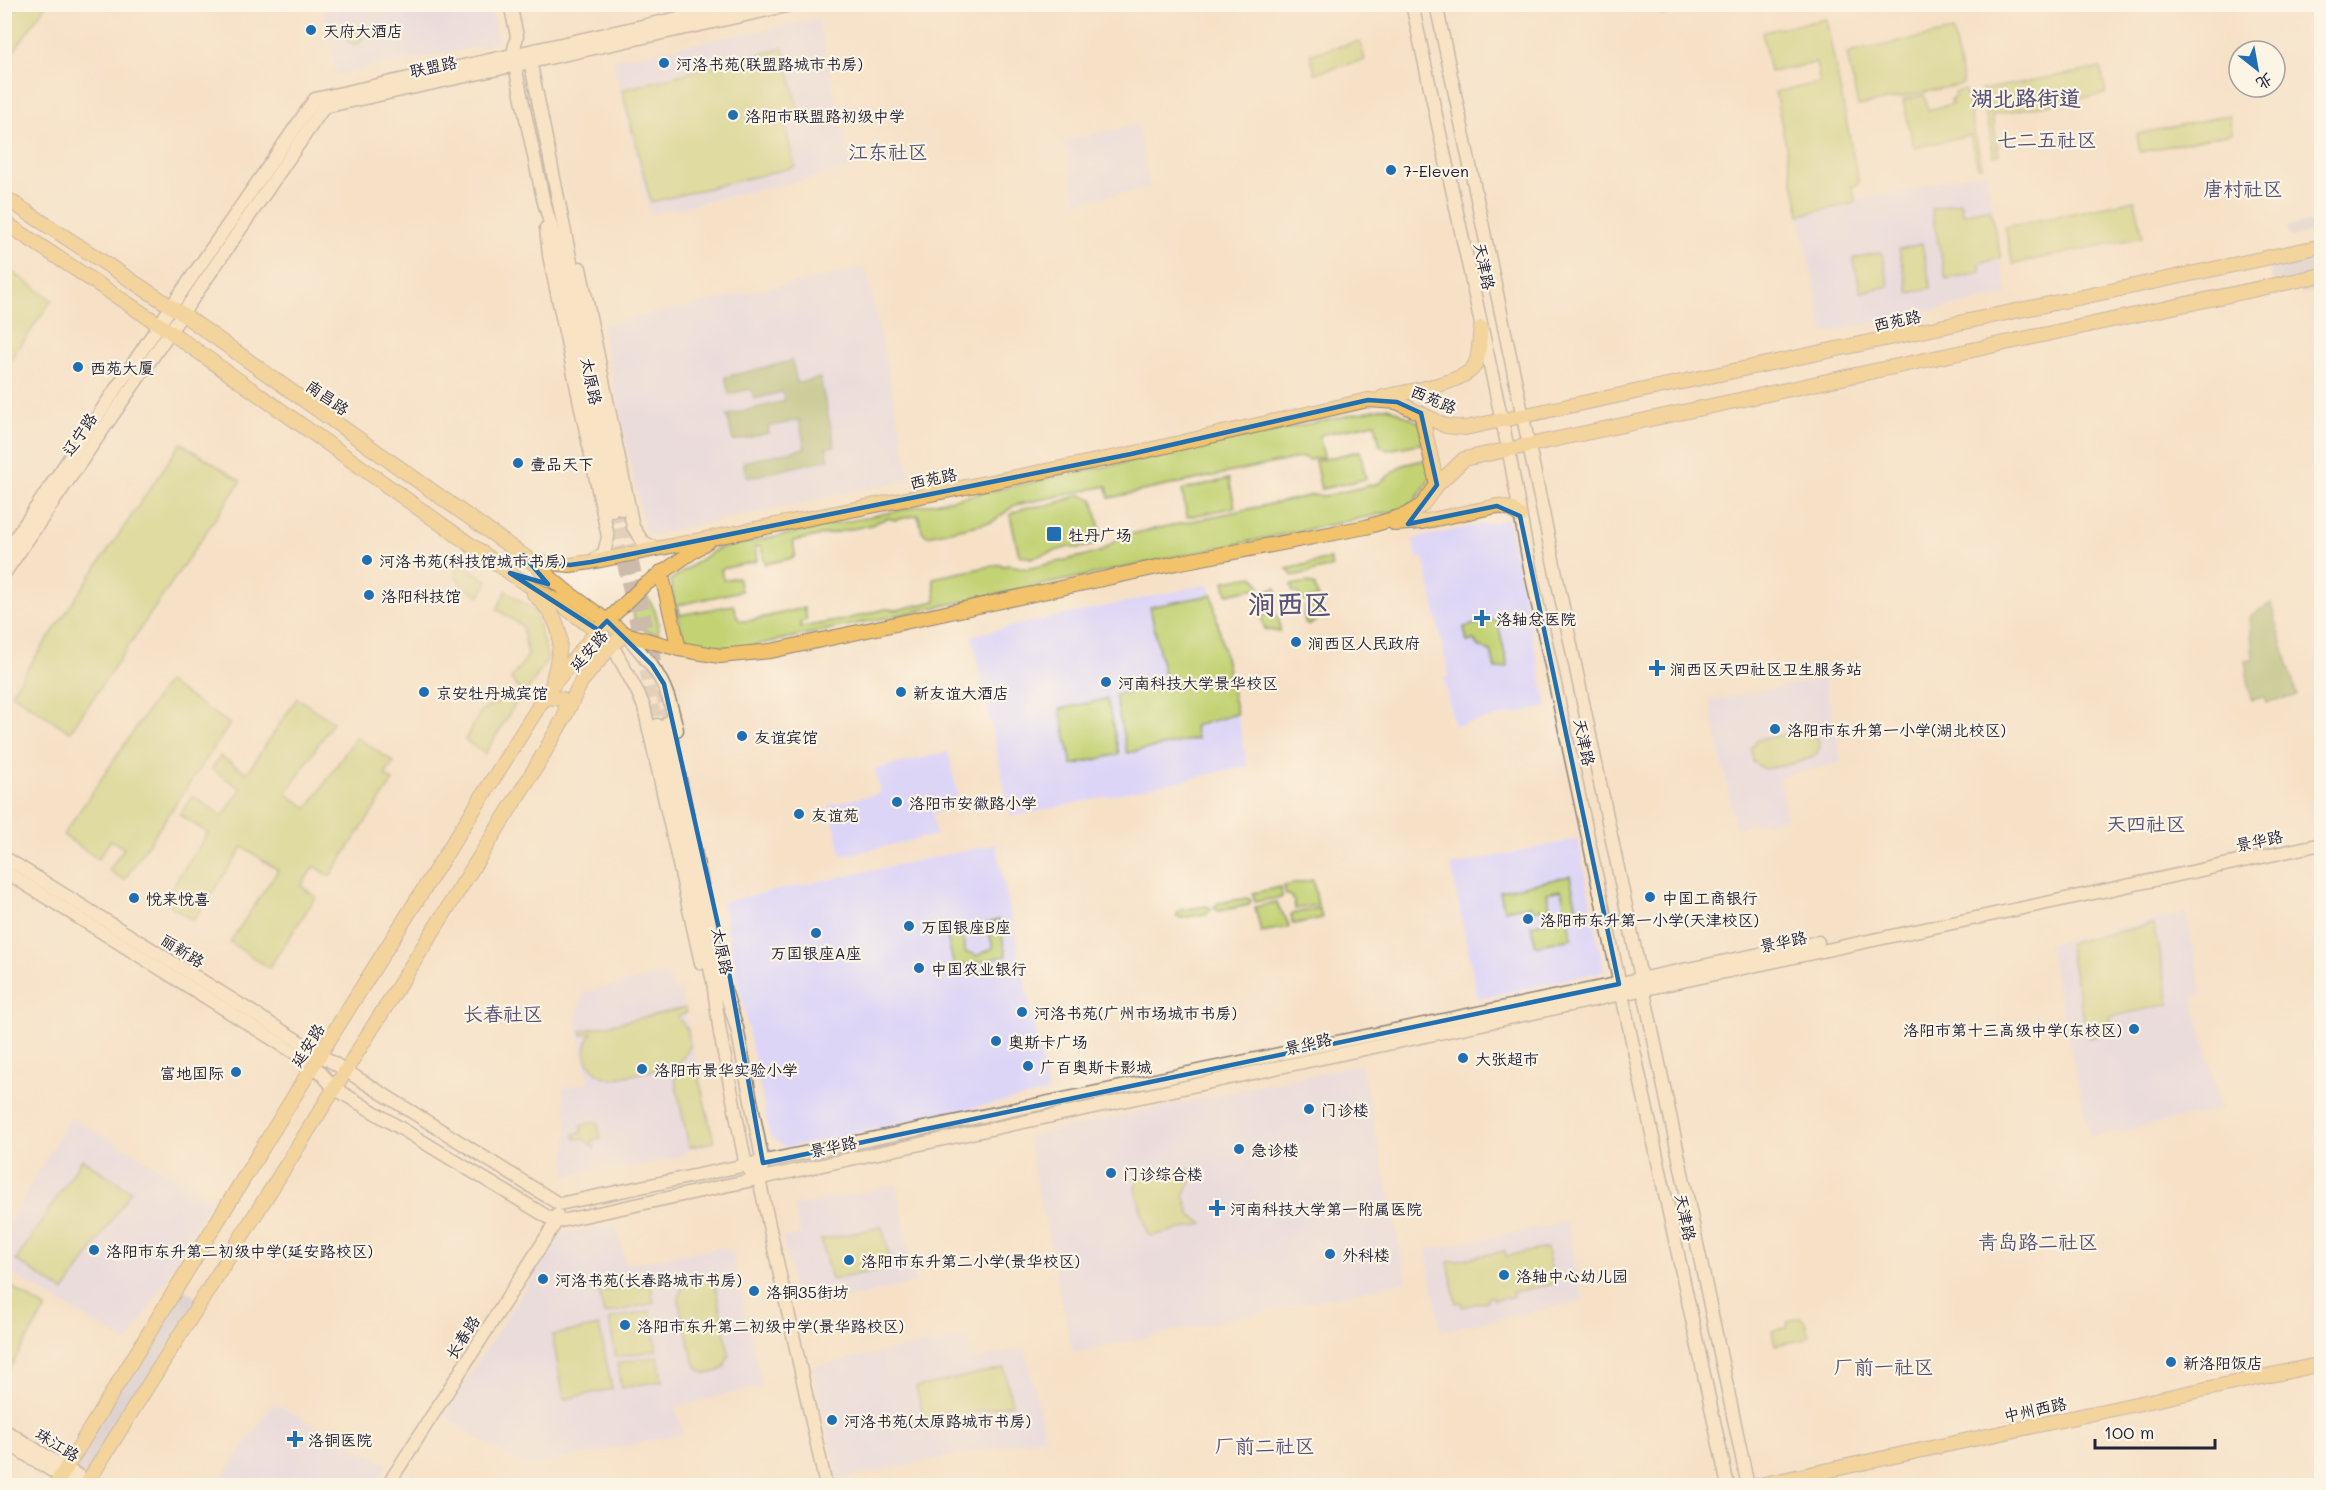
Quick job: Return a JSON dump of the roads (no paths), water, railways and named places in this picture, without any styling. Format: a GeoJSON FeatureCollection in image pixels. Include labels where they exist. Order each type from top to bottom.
{"type":"FeatureCollection","features":[{"type":"Feature","properties":{"kind":"main road","name":"太原路"},"geometry":{"type":"LineString","coordinates":[[510,4],[517,36],[530,57],[558,194],[616,510],[560,256],[543,200],[514,60],[517,36]]}},
{"type":"Feature","properties":{"kind":"main road","name":"联盟路"},"geometry":{"type":"LineString","coordinates":[[530,57],[741,4]]}},
{"type":"Feature","properties":{"kind":"main road","name":"联盟路"},"geometry":{"type":"LineString","coordinates":[[164,328],[315,99],[795,4]]}},
{"type":"Feature","properties":{"kind":"main road","name":"天津路"},"geometry":{"type":"LineString","coordinates":[[1413,4],[1728,1485]]}},
{"type":"Feature","properties":{"kind":"main road","name":"天津路"},"geometry":{"type":"LineString","coordinates":[[1436,4],[1748,1485]]}},
{"type":"Feature","properties":{"kind":"main road","name":"太原路"},"geometry":{"type":"LineString","coordinates":[[558,194],[576,252],[633,527],[643,542],[658,549]]}},
{"type":"Feature","properties":{"kind":"main road","name":"南昌路"},"geometry":{"type":"LineString","coordinates":[[4,197],[176,310],[527,558],[602,626],[612,645]]}},
{"type":"Feature","properties":{"kind":"main road","name":"太原路"},"geometry":{"type":"LineString","coordinates":[[543,200],[549,255],[608,537],[604,553],[591,562]]}},
{"type":"Feature","properties":{"kind":"main road","name":"南昌路"},"geometry":{"type":"LineString","coordinates":[[4,222],[164,328],[515,577],[602,626],[624,634]]}},
{"type":"Feature","properties":{"kind":"main road","name":"西苑路"},"geometry":{"type":"LineString","coordinates":[[527,558],[570,565],[591,562],[1131,454],[1368,400],[1397,402],[1446,426],[1465,428],[2322,246]]}},
{"type":"Feature","properties":{"kind":"main road"},"geometry":{"type":"LineString","coordinates":[[624,634],[720,657],[771,651],[1187,561],[1366,527],[1407,515],[1422,505],[1437,485],[1464,459],[2322,275]]}},
{"type":"Feature","properties":{"kind":"main road","name":"辽宁路"},"geometry":{"type":"LineString","coordinates":[[4,555],[164,328]]}},
{"type":"Feature","properties":{"kind":"main road","name":"辽宁路"},"geometry":{"type":"LineString","coordinates":[[4,574],[164,328]]}},
{"type":"Feature","properties":{"kind":"main road"},"geometry":{"type":"LineString","coordinates":[[1368,400],[1456,380],[1475,365],[1481,328]]}},
{"type":"Feature","properties":{"kind":"main road"},"geometry":{"type":"LineString","coordinates":[[1421,413],[1437,485]]}},
{"type":"Feature","properties":{"kind":"main road"},"geometry":{"type":"LineString","coordinates":[[1366,527],[1422,522],[1497,506],[1511,509],[1521,516]]}},
{"type":"Feature","properties":{"kind":"main road","name":"延安路"},"geometry":{"type":"LineString","coordinates":[[61,1477],[317,1060],[551,687],[602,626],[643,586],[715,536]]}},
{"type":"Feature","properties":{"kind":"main road"},"geometry":{"type":"LineString","coordinates":[[515,577],[529,577],[533,571],[527,558]]}},
{"type":"Feature","properties":{"kind":"main road"},"geometry":{"type":"LineString","coordinates":[[661,572],[679,649]]}},
{"type":"Feature","properties":{"kind":"main road"},"geometry":{"type":"LineString","coordinates":[[515,577],[552,614],[560,634],[560,651],[551,687]]}},
{"type":"Feature","properties":{"kind":"main road"},"geometry":{"type":"LineString","coordinates":[[624,634],[656,669],[671,702],[730,978],[737,1028]]}},
{"type":"Feature","properties":{"kind":"main road","name":"延安路"},"geometry":{"type":"LineString","coordinates":[[86,1484],[536,767],[566,716],[581,682],[624,634]]}},
{"type":"Feature","properties":{"kind":"main road"},"geometry":{"type":"LineString","coordinates":[[612,645],[644,707],[706,985],[720,1033]]}},
{"type":"Feature","properties":{"kind":"main road"},"geometry":{"type":"LineString","coordinates":[[542,701],[549,697],[562,699],[566,704],[566,716]]}},
{"type":"Feature","properties":{"kind":"main road","name":"太原路"},"geometry":{"type":"LineString","coordinates":[[746,1166],[663,723],[722,981],[737,1028],[763,1163],[759,1179],[826,1485]]}},
{"type":"Feature","properties":{"kind":"main road","name":"景华路"},"geometry":{"type":"LineString","coordinates":[[556,1222],[2322,836]]}},
{"type":"Feature","properties":{"kind":"main road","name":"景华路"},"geometry":{"type":"LineString","coordinates":[[1643,984],[2322,844]]}},
{"type":"Feature","properties":{"kind":"main road","name":"丽新路"},"geometry":{"type":"LineString","coordinates":[[4,857],[317,1060],[334,1088]]}},
{"type":"Feature","properties":{"kind":"main road","name":"丽新路"},"geometry":{"type":"LineString","coordinates":[[4,871],[317,1060],[345,1070]]}},
{"type":"Feature","properties":{"kind":"main road","name":"景华路"},"geometry":{"type":"LineString","coordinates":[[559,1204],[1377,1033],[1621,989]]}},
{"type":"Feature","properties":{"kind":"main road"},"geometry":{"type":"LineString","coordinates":[[345,1070],[559,1204]]}},
{"type":"Feature","properties":{"kind":"main road"},"geometry":{"type":"LineString","coordinates":[[334,1088],[556,1222]]}},
{"type":"Feature","properties":{"kind":"main road"},"geometry":{"type":"LineString","coordinates":[[746,1166],[759,1179]]}},
{"type":"Feature","properties":{"kind":"main road","name":"长春路"},"geometry":{"type":"LineString","coordinates":[[387,1485],[556,1222],[559,1204]]}},
{"type":"Feature","properties":{"kind":"main road","name":"中州西路"},"geometry":{"type":"LineString","coordinates":[[1755,1485],[2322,1364]]}},
{"type":"Feature","properties":{"kind":"main road","name":"中州西路"},"geometry":{"type":"LineString","coordinates":[[1795,1485],[2322,1372]]}},
{"type":"Feature","properties":{"kind":"main road","name":"珠江路"},"geometry":{"type":"LineString","coordinates":[[4,1430],[61,1477]]}},
{"type":"Feature","properties":{"kind":"main road","name":"珠江路"},"geometry":{"type":"LineString","coordinates":[[4,1441],[61,1477],[86,1484]]}},
{"type":"Feature","properties":{"kind":"tunnel"},"geometry":{"type":"LineString","coordinates":[[621,509],[658,674]]}},
{"type":"Feature","properties":{"kind":"tunnel"},"geometry":{"type":"LineString","coordinates":[[612,511],[657,725]]}},
{"type":"Feature","properties":{"kind":"tunnel"},"geometry":{"type":"LineString","coordinates":[[661,691],[668,722]]}},
{"type":"Feature","properties":{"kind":"place","name":"天府大酒店"},"geometry":{"type":"Point","coordinates":[311,30]}},
{"type":"Feature","properties":{"kind":"place","name":"河洛书苑(联盟路城市书房)"},"geometry":{"type":"Point","coordinates":[664,63]}},
{"type":"Feature","properties":{"kind":"place","name":"洛阳市联盟路初级中学"},"geometry":{"type":"Point","coordinates":[733,115]}},
{"type":"Feature","properties":{"kind":"place","name":"7-Eleven"},"geometry":{"type":"Point","coordinates":[1391,170]}},
{"type":"Feature","properties":{"kind":"place","name":"西苑大厦"},"geometry":{"type":"Point","coordinates":[78,367]}},
{"type":"Feature","properties":{"kind":"place","name":"壹品天下"},"geometry":{"type":"Point","coordinates":[518,463]}},
{"type":"Feature","properties":{"kind":"place","name":"牡丹广场"},"geometry":{"type":"Point","coordinates":[1054,534]}},
{"type":"Feature","properties":{"kind":"place","name":"河洛书苑(科技馆城市书房)"},"geometry":{"type":"Point","coordinates":[367,560]}},
{"type":"Feature","properties":{"kind":"place","name":"洛阳科技馆"},"geometry":{"type":"Point","coordinates":[369,595]}},
{"type":"Feature","properties":{"kind":"place","name":"洛轴总医院"},"geometry":{"type":"Point","coordinates":[1482,618]}},
{"type":"Feature","properties":{"kind":"place","name":"涧西区人民政府"},"geometry":{"type":"Point","coordinates":[1296,642]}},
{"type":"Feature","properties":{"kind":"place","name":"涧西区天四社区卫生服务站"},"geometry":{"type":"Point","coordinates":[1657,668]}},
{"type":"Feature","properties":{"kind":"place","name":"河南科技大学景华校区"},"geometry":{"type":"Point","coordinates":[1106,682]}},
{"type":"Feature","properties":{"kind":"place","name":"京安牡丹城宾馆"},"geometry":{"type":"Point","coordinates":[424,692]}},
{"type":"Feature","properties":{"kind":"place","name":"新友谊大酒店"},"geometry":{"type":"Point","coordinates":[901,692]}},
{"type":"Feature","properties":{"kind":"place","name":"洛阳市东升第一小学(湖北校区)"},"geometry":{"type":"Point","coordinates":[1775,729]}},
{"type":"Feature","properties":{"kind":"place","name":"友谊宾馆"},"geometry":{"type":"Point","coordinates":[742,736]}},
{"type":"Feature","properties":{"kind":"place","name":"洛阳市安徽路小学"},"geometry":{"type":"Point","coordinates":[897,802]}},
{"type":"Feature","properties":{"kind":"place","name":"友谊苑"},"geometry":{"type":"Point","coordinates":[799,814]}},
{"type":"Feature","properties":{"kind":"place","name":"中国工商银行"},"geometry":{"type":"Point","coordinates":[1650,897]}},
{"type":"Feature","properties":{"kind":"place","name":"悦来悦喜"},"geometry":{"type":"Point","coordinates":[134,898]}},
{"type":"Feature","properties":{"kind":"place","name":"洛阳市东升第一小学(天津校区)"},"geometry":{"type":"Point","coordinates":[1528,919]}},
{"type":"Feature","properties":{"kind":"place","name":"万国银座B座"},"geometry":{"type":"Point","coordinates":[909,926]}},
{"type":"Feature","properties":{"kind":"place","name":"万国银座A座"},"geometry":{"type":"Point","coordinates":[816,933]}},
{"type":"Feature","properties":{"kind":"place","name":"中国农业银行"},"geometry":{"type":"Point","coordinates":[919,968]}},
{"type":"Feature","properties":{"kind":"place","name":"河洛书苑(广州市场城市书房)"},"geometry":{"type":"Point","coordinates":[1022,1012]}},
{"type":"Feature","properties":{"kind":"place","name":"洛阳市第十三高级中学(东校区)"},"geometry":{"type":"Point","coordinates":[2134,1029]}},
{"type":"Feature","properties":{"kind":"place","name":"奥斯卡广场"},"geometry":{"type":"Point","coordinates":[996,1041]}},
{"type":"Feature","properties":{"kind":"place","name":"大张超市"},"geometry":{"type":"Point","coordinates":[1463,1058]}},
{"type":"Feature","properties":{"kind":"place","name":"广百奥斯卡影城"},"geometry":{"type":"Point","coordinates":[1028,1066]}},
{"type":"Feature","properties":{"kind":"place","name":"洛阳市景华实验小学"},"geometry":{"type":"Point","coordinates":[642,1069]}},
{"type":"Feature","properties":{"kind":"place","name":"富地国际"},"geometry":{"type":"Point","coordinates":[236,1072]}},
{"type":"Feature","properties":{"kind":"place","name":"门诊楼"},"geometry":{"type":"Point","coordinates":[1309,1109]}},
{"type":"Feature","properties":{"kind":"place","name":"急诊楼"},"geometry":{"type":"Point","coordinates":[1239,1149]}},
{"type":"Feature","properties":{"kind":"place","name":"门诊综合楼"},"geometry":{"type":"Point","coordinates":[1111,1173]}},
{"type":"Feature","properties":{"kind":"place","name":"河南科技大学第一附属医院"},"geometry":{"type":"Point","coordinates":[1217,1208]}},
{"type":"Feature","properties":{"kind":"place","name":"洛阳市东升第二初级中学(延安路校区)"},"geometry":{"type":"Point","coordinates":[94,1250]}},
{"type":"Feature","properties":{"kind":"place","name":"外科楼"},"geometry":{"type":"Point","coordinates":[1330,1254]}},
{"type":"Feature","properties":{"kind":"place","name":"洛阳市东升第二小学(景华校区)"},"geometry":{"type":"Point","coordinates":[849,1260]}},
{"type":"Feature","properties":{"kind":"place","name":"洛轴中心幼儿园"},"geometry":{"type":"Point","coordinates":[1504,1275]}},
{"type":"Feature","properties":{"kind":"place","name":"河洛书苑(长春路城市书房)"},"geometry":{"type":"Point","coordinates":[543,1279]}},
{"type":"Feature","properties":{"kind":"place","name":"洛铜35街坊"},"geometry":{"type":"Point","coordinates":[754,1291]}},
{"type":"Feature","properties":{"kind":"place","name":"洛阳市东升第二初级中学(景华路校区)"},"geometry":{"type":"Point","coordinates":[625,1325]}},
{"type":"Feature","properties":{"kind":"place","name":"新洛阳饭店"},"geometry":{"type":"Point","coordinates":[2171,1362]}},
{"type":"Feature","properties":{"kind":"place","name":"河洛书苑(太原路城市书房)"},"geometry":{"type":"Point","coordinates":[832,1420]}},
{"type":"Feature","properties":{"kind":"place","name":"洛铜医院"},"geometry":{"type":"Point","coordinates":[295,1439]}},
{"type":"Feature","properties":{"kind":"district","name":"湖北路街道"},"geometry":{"type":"Point","coordinates":[2026,97]}},
{"type":"Feature","properties":{"kind":"district","name":"七二五社区"},"geometry":{"type":"Point","coordinates":[2047,139]}},
{"type":"Feature","properties":{"kind":"district","name":"江东社区"},"geometry":{"type":"Point","coordinates":[888,151]}},
{"type":"Feature","properties":{"kind":"district","name":"唐村社区"},"geometry":{"type":"Point","coordinates":[2243,188]}},
{"type":"Feature","properties":{"kind":"district","name":"涧西区"},"geometry":{"type":"Point","coordinates":[1290,603]}},
{"type":"Feature","properties":{"kind":"district","name":"天四社区"},"geometry":{"type":"Point","coordinates":[2146,823]}},
{"type":"Feature","properties":{"kind":"district","name":"长春社区"},"geometry":{"type":"Point","coordinates":[503,1013]}},
{"type":"Feature","properties":{"kind":"district","name":"青岛路二社区"},"geometry":{"type":"Point","coordinates":[2038,1241]}},
{"type":"Feature","properties":{"kind":"district","name":"厂前一社区"},"geometry":{"type":"Point","coordinates":[1884,1366]}},
{"type":"Feature","properties":{"kind":"district","name":"厂前二社区"},"geometry":{"type":"Point","coordinates":[1265,1445]}}]}
